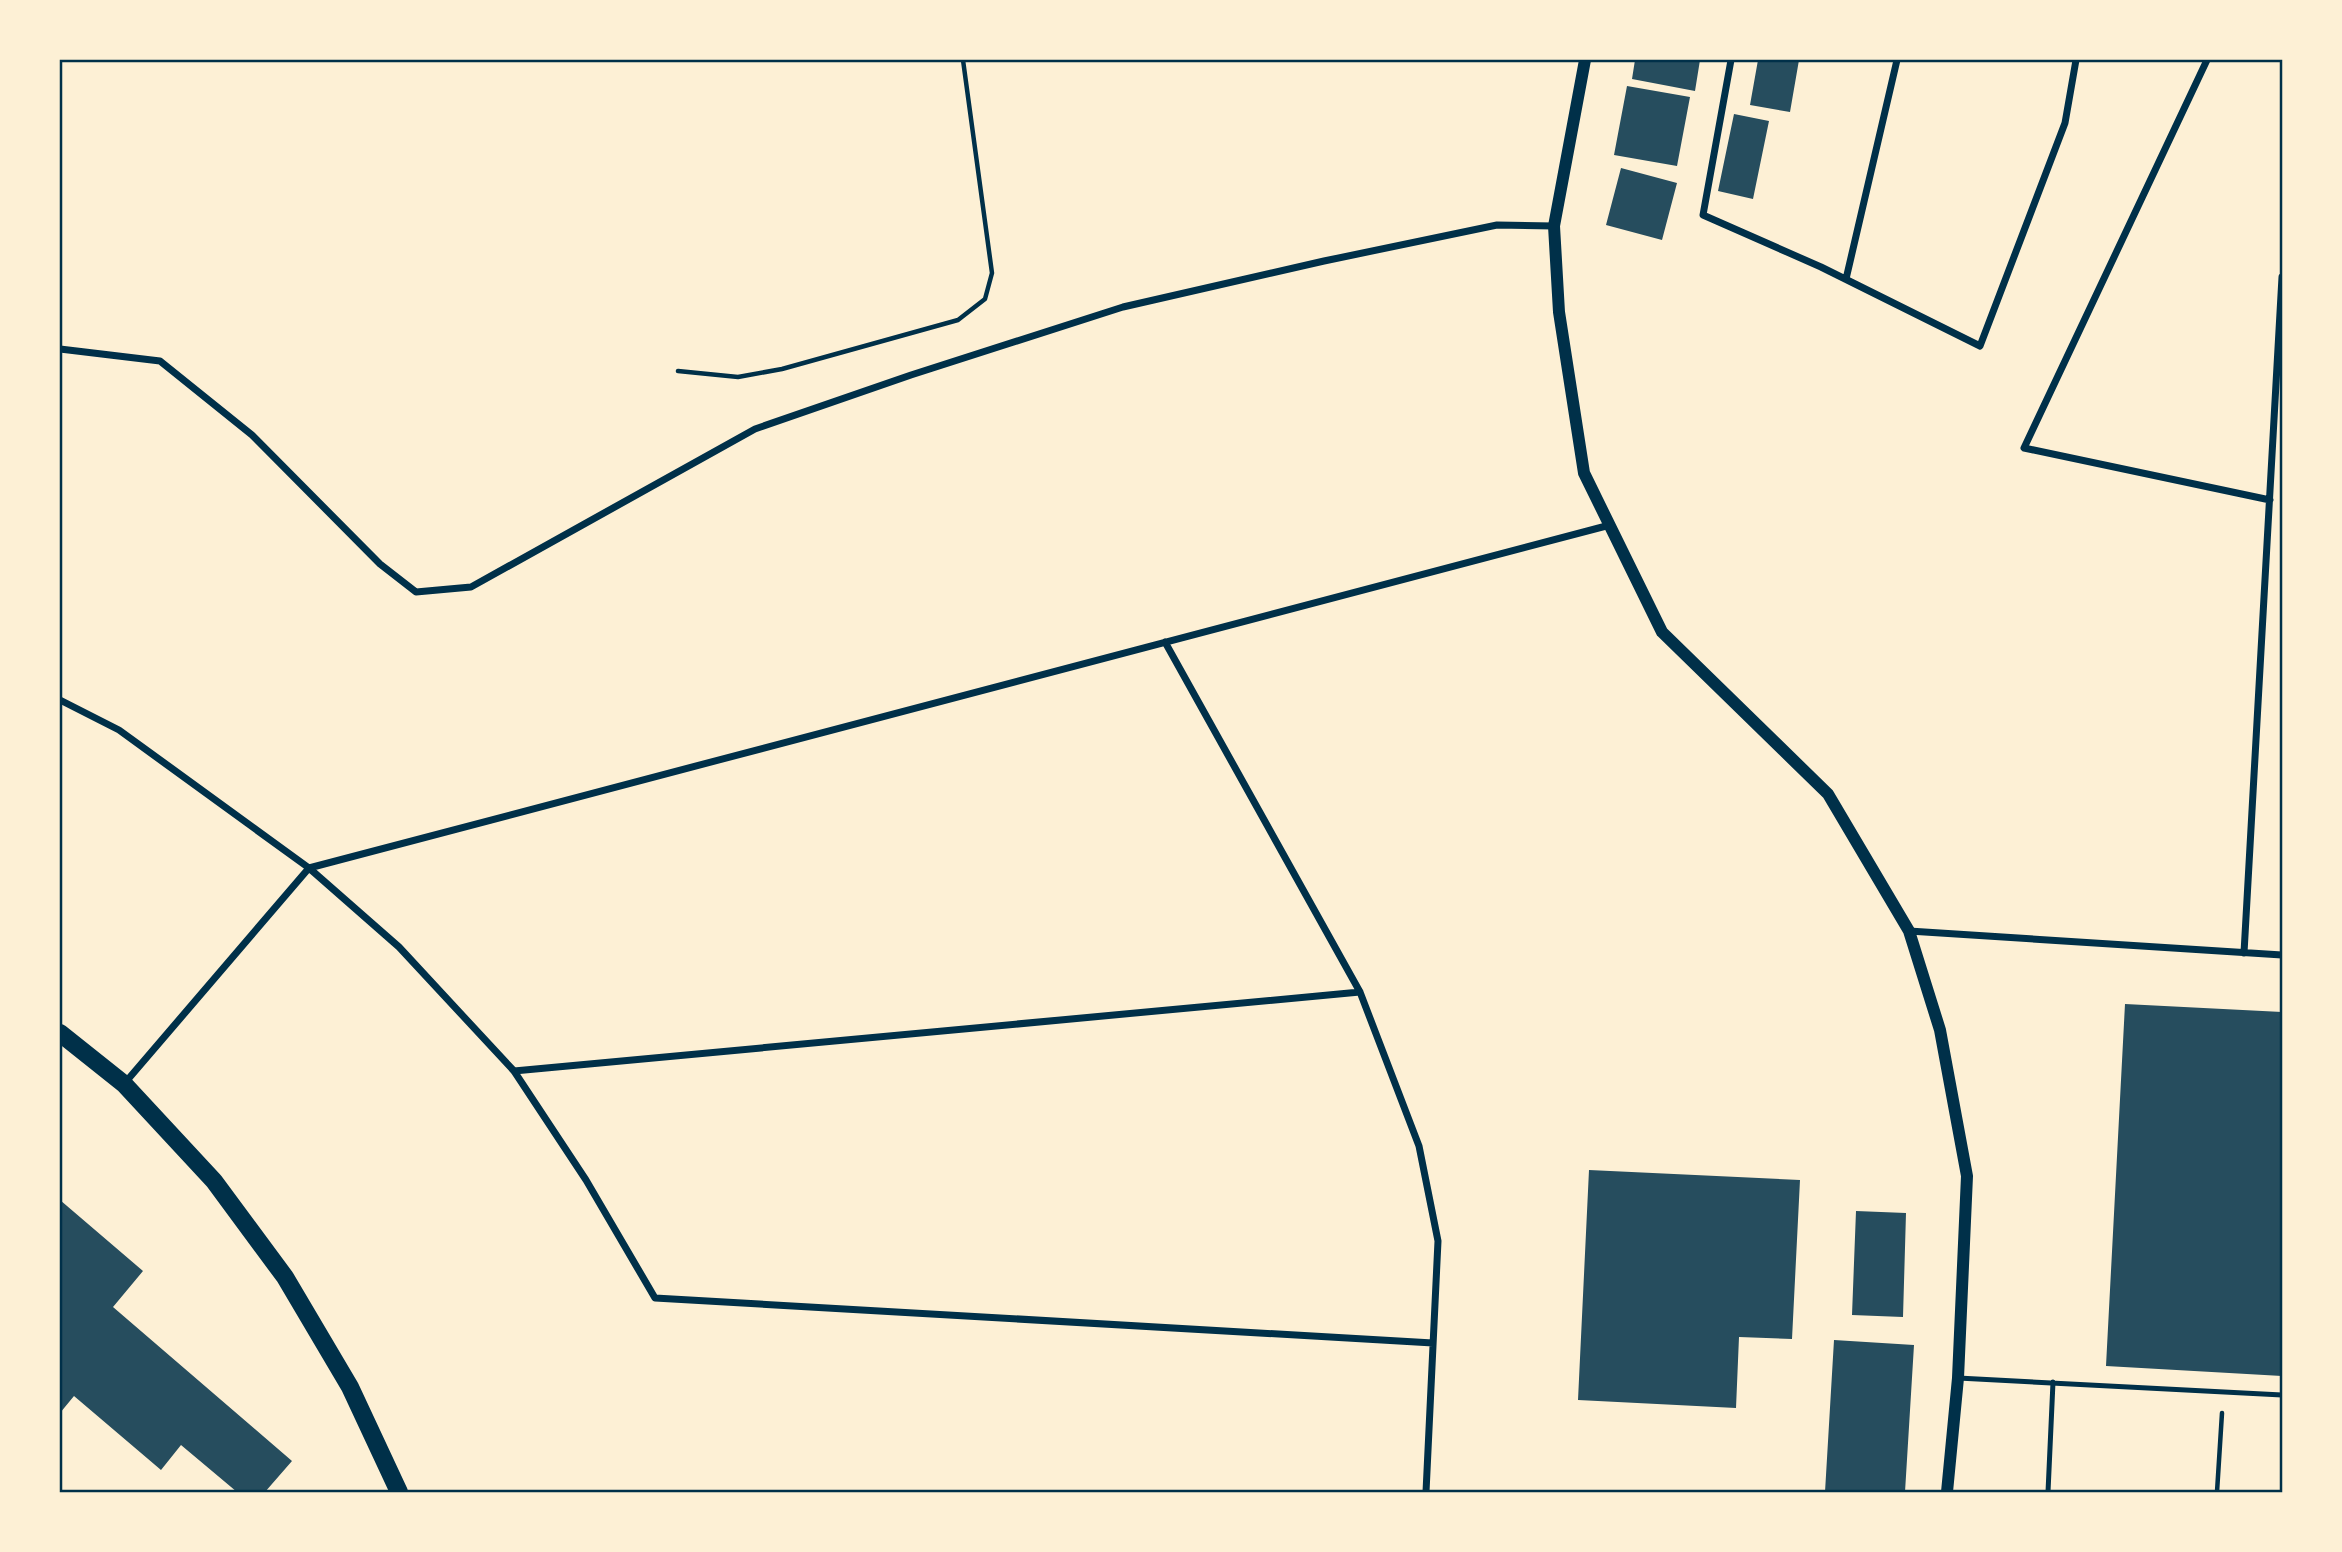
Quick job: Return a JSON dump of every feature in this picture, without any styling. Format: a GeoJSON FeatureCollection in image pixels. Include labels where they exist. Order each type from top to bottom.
{"type":"FeatureCollection","features":[{"type":"Feature","properties":{"kind":"main road"},"geometry":{"type":"LineString","coordinates":[[60,1032],[124,1084],[214,1181],[285,1277],[350,1387],[399,1493]]}},
{"type":"Feature","properties":{"kind":"street"},"geometry":{"type":"LineString","coordinates":[[1585,60],[1554,226],[1559,313],[1584,473],[1662,632],[1828,794],[1909,931],[1940,1030],[1967,1176],[1958,1378],[1947,1493]]}},
{"type":"Feature","properties":{"kind":"street"},"geometry":{"type":"LineString","coordinates":[[1731,60],[1703,215],[1846,279],[1980,346],[2066,122],[2076,60]]}},
{"type":"Feature","properties":{"kind":"street"},"geometry":{"type":"LineString","coordinates":[[1846,279],[1896,60]]}},
{"type":"Feature","properties":{"kind":"street"},"geometry":{"type":"LineString","coordinates":[[2207,60],[2024,448],[2270,500]]}},
{"type":"Feature","properties":{"kind":"street"},"geometry":{"type":"LineString","coordinates":[[60,349],[160,361],[252,435],[380,564],[416,592],[471,587],[755,429],[1004,345],[1123,307],[1324,261],[1497,225],[1554,226]]}},
{"type":"Feature","properties":{"kind":"street"},"geometry":{"type":"LineString","coordinates":[[2244,953],[2283,277]]}},
{"type":"Feature","properties":{"kind":"street"},"geometry":{"type":"LineString","coordinates":[[124,1084],[309,868],[1610,525]]}},
{"type":"Feature","properties":{"kind":"street"},"geometry":{"type":"LineString","coordinates":[[1165,642],[1360,992],[1419,1146],[1438,1241],[1426,1493]]}},
{"type":"Feature","properties":{"kind":"street"},"geometry":{"type":"LineString","coordinates":[[60,700],[119,730],[309,868],[399,947],[514,1072],[586,1180],[655,1298],[1433,1343]]}},
{"type":"Feature","properties":{"kind":"street"},"geometry":{"type":"LineString","coordinates":[[1909,931],[2283,956]]}},
{"type":"Feature","properties":{"kind":"street"},"geometry":{"type":"LineString","coordinates":[[514,1072],[1360,992]]}},
{"type":"Feature","properties":{"kind":"lane"},"geometry":{"type":"LineString","coordinates":[[1958,1378],[2283,1395]]}},
{"type":"Feature","properties":{"kind":"lane"},"geometry":{"type":"LineString","coordinates":[[2048,1493],[2053,1382]]}},
{"type":"Feature","properties":{"kind":"path"},"geometry":{"type":"LineString","coordinates":[[678,371],[738,377],[782,369],[958,320],[985,299],[992,274],[962,60]]}},
{"type":"Feature","properties":{"kind":"path"},"geometry":{"type":"LineString","coordinates":[[2217,1493],[2223,1392]]}},
{"type":"Feature","properties":{"kind":"building"},"geometry":{"type":"Polygon","coordinates":[[[1635,60],[1700,60],[1695,91],[1632,79],[1635,60]]]}},
{"type":"Feature","properties":{"kind":"building"},"geometry":{"type":"Polygon","coordinates":[[[1758,60],[1799,60],[1790,112],[1750,105],[1758,60]]]}},
{"type":"Feature","properties":{"kind":"building"},"geometry":{"type":"Polygon","coordinates":[[[1627,86],[1690,97],[1677,166],[1614,155],[1627,86]]]}},
{"type":"Feature","properties":{"kind":"building"},"geometry":{"type":"Polygon","coordinates":[[[1734,114],[1769,121],[1753,199],[1718,191],[1734,114]]]}},
{"type":"Feature","properties":{"kind":"building"},"geometry":{"type":"Polygon","coordinates":[[[1621,168],[1677,183],[1662,240],[1606,225],[1621,168]]]}},
{"type":"Feature","properties":{"kind":"building"},"geometry":{"type":"Polygon","coordinates":[[[2125,1004],[2282,1012],[2282,1376],[2106,1366],[2125,1004]]]}},
{"type":"Feature","properties":{"kind":"building"},"geometry":{"type":"Polygon","coordinates":[[[1589,1170],[1800,1180],[1792,1339],[1739,1337],[1736,1408],[1578,1400],[1589,1170]]]}},
{"type":"Feature","properties":{"kind":"building"},"geometry":{"type":"Polygon","coordinates":[[[60,1200],[143,1271],[113,1307],[292,1461],[265,1492],[237,1492],[181,1445],[161,1470],[74,1396],[60,1413],[60,1200]]]}},
{"type":"Feature","properties":{"kind":"building"},"geometry":{"type":"Polygon","coordinates":[[[1856,1211],[1906,1213],[1903,1317],[1852,1315],[1856,1211]]]}},
{"type":"Feature","properties":{"kind":"building"},"geometry":{"type":"Polygon","coordinates":[[[1834,1340],[1914,1345],[1905,1492],[1825,1492],[1834,1340]]]}}]}
